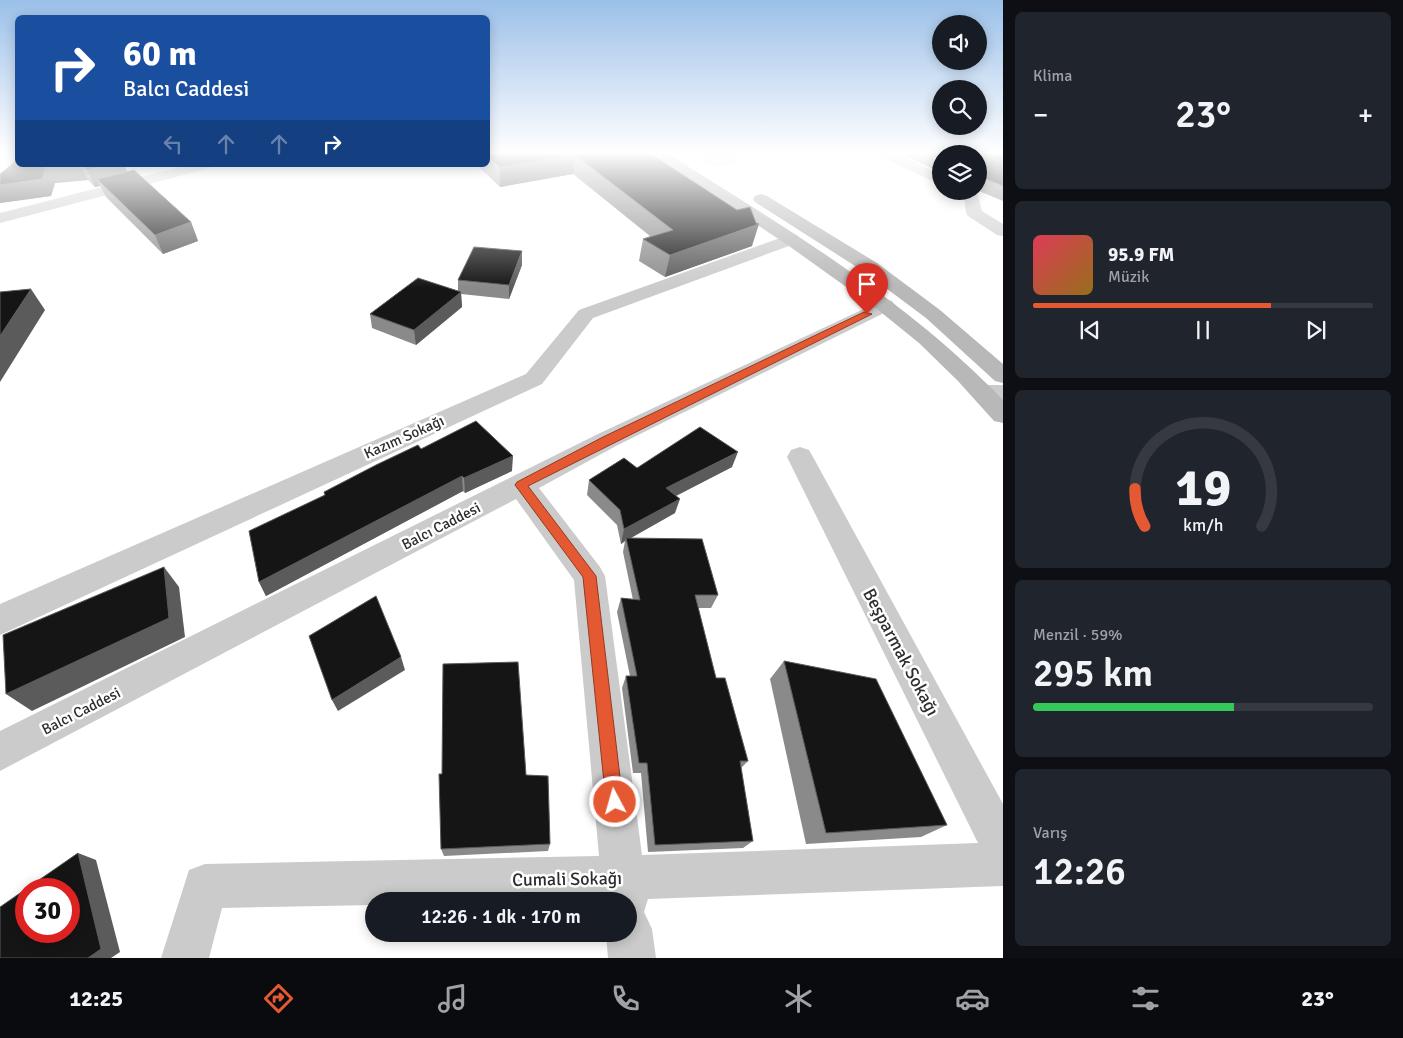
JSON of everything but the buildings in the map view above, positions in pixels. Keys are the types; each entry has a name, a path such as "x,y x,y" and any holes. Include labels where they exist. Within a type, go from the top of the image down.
{"main road":[{"path":"727,199 790,239 904,320 994,393 1003,415"},
{"path":"761,199 870,267 933,314 1003,376"}],"street":[{"path":"0,218 75,199"},
{"path":"972,200 974,213 1003,231"},
{"name":"Kazım Sokağı","path":"0,620 534,379 586,314 790,239"},
{"name":"Balcı Caddesi","path":"0,752 607,440 884,305"},
{"name":"Beşparmak Sokağı","path":"800,457 1003,847"},
{"path":"521,485 589,576 624,889"},
{"name":"Cumali Sokağı","path":"185,958 205,886 624,889 1003,864"},
{"path":"630,942 632,958"}],"route":[{"path":"615,802 589,576 521,485 607,440 867,314"}]}
